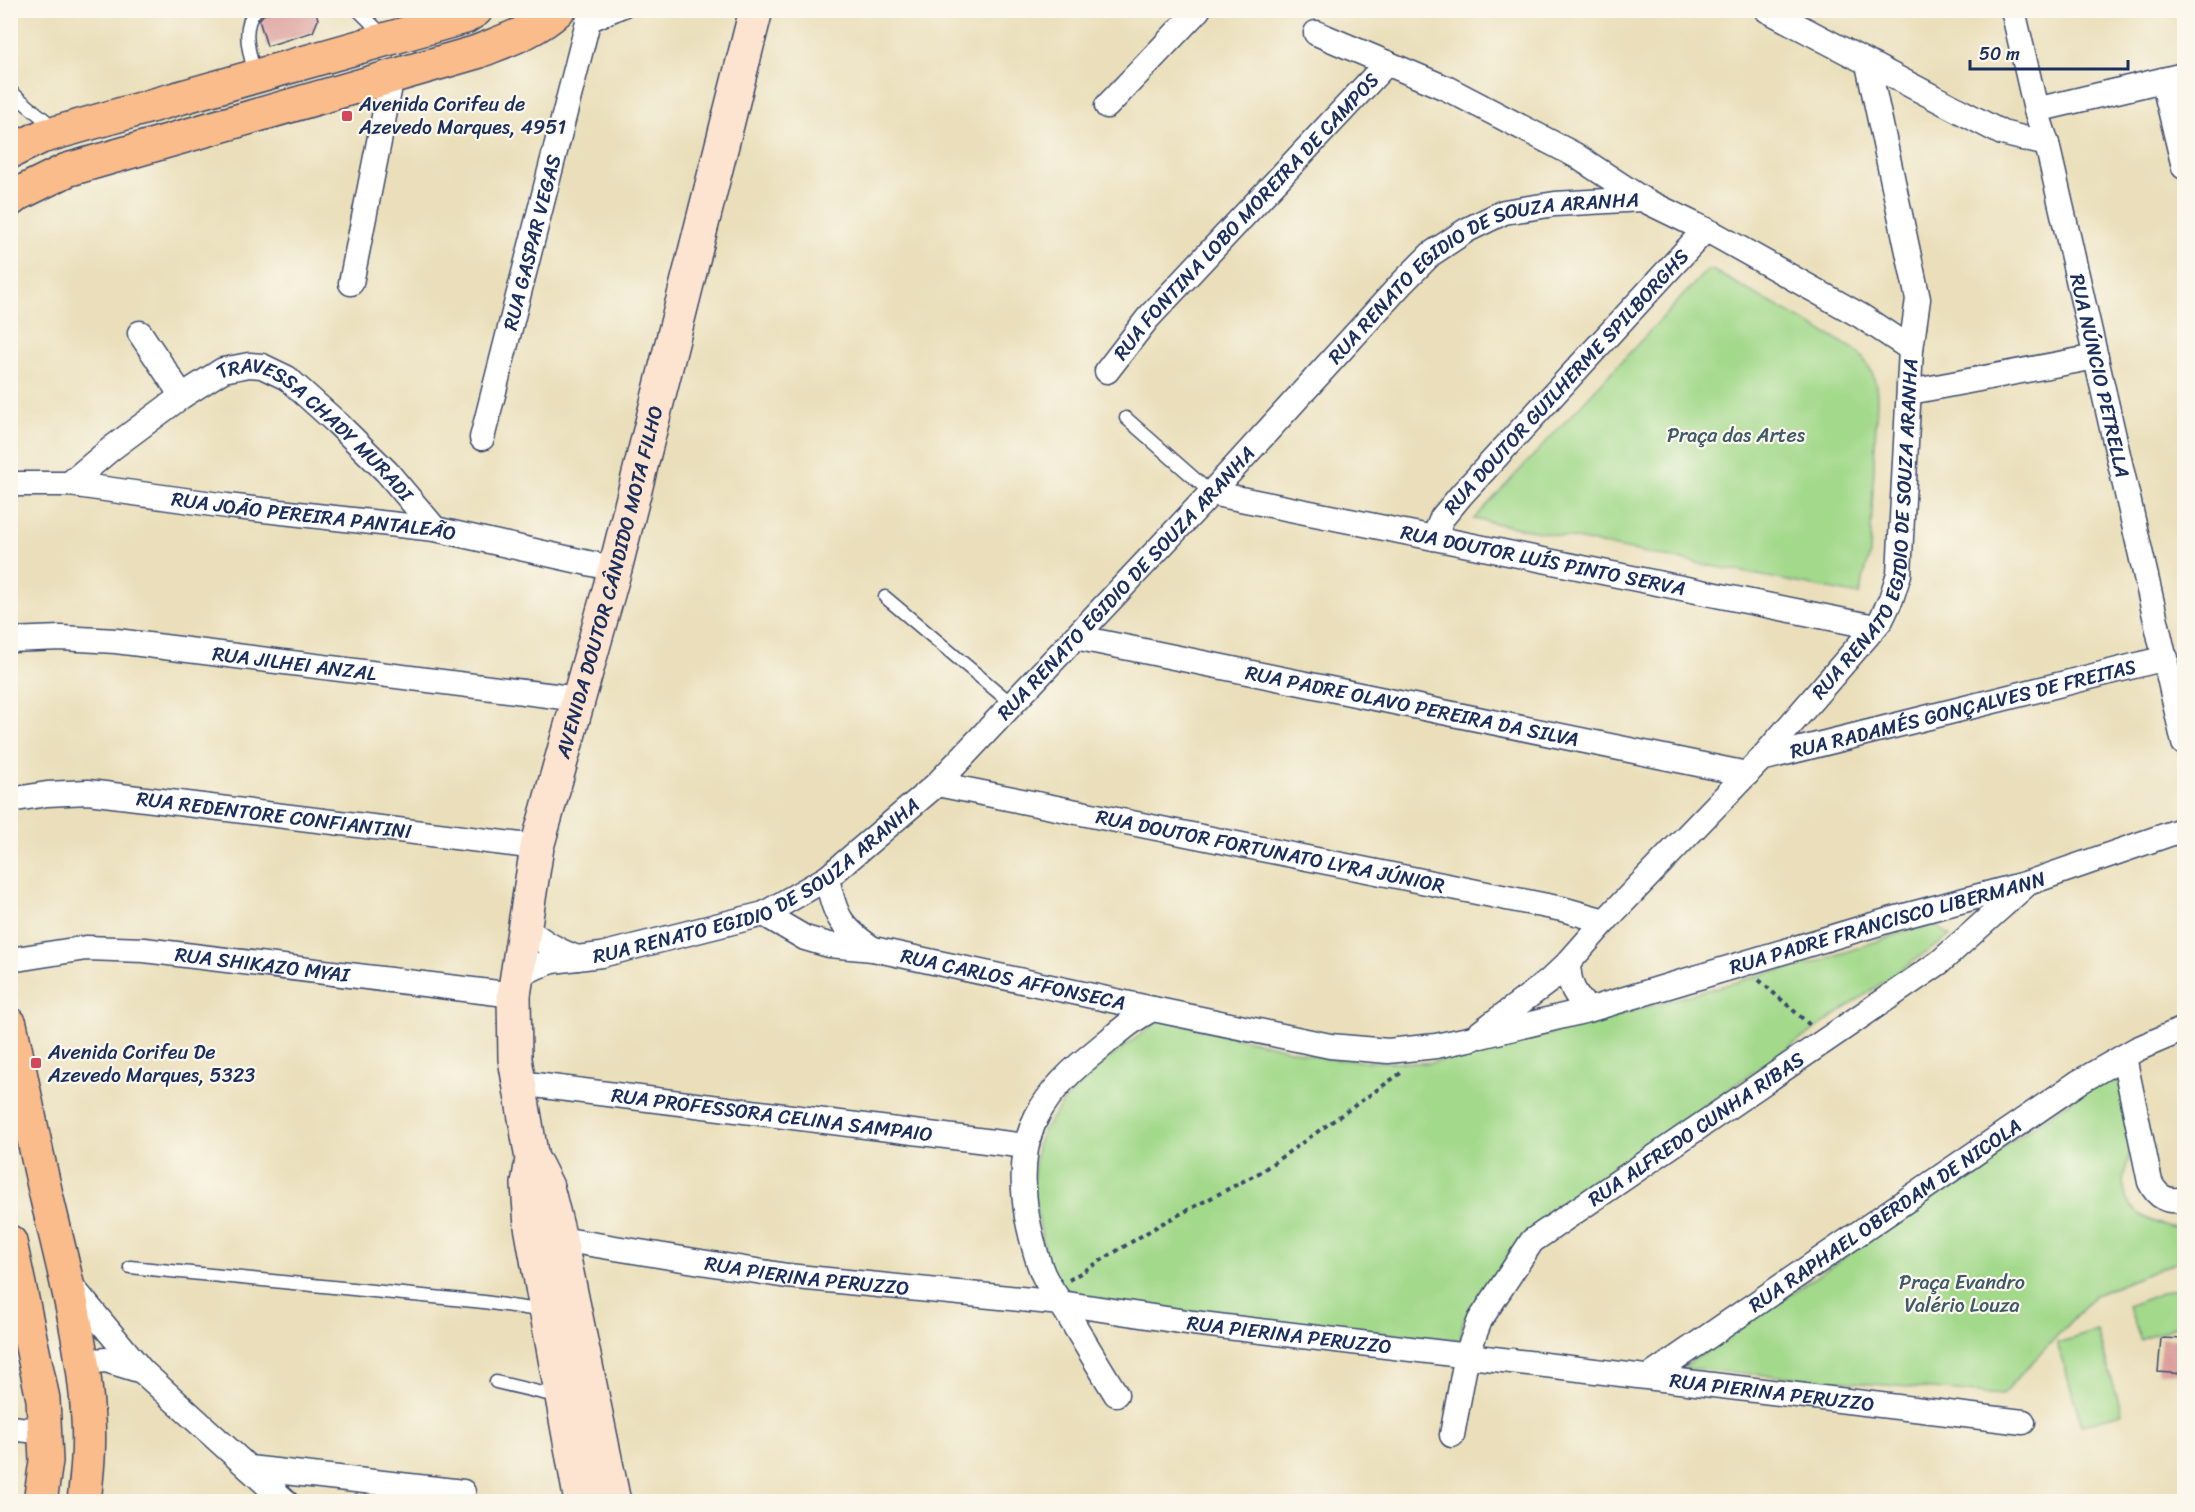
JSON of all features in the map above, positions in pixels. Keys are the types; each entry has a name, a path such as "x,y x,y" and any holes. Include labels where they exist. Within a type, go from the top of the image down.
{"main road":[{"path":"10,152 59,131 465,17 476,10"},
{"path":"10,200 67,170 477,52 517,36 551,17 558,10"},
{"name":"AVENIDA DOUTOR CÂNDIDO MOTA FILHO","path":"612,1494 560,1239 547,1187 532,1159 515,1059 515,986 537,847 615,569 756,10"},
{"path":"10,1024 67,1281 82,1362 88,1419 89,1460 84,1502"},
{"name":"AVENIDA DOUTOR CÂNDIDO MOTA FILHO","path":"532,1159 528,1184 529,1214 581,1502"},
{"path":"10,1242 43,1399 46,1461 40,1502"},
{"path":"612,1494 640,1502"}],"street":[{"path":"1107,105 1198,10"},
{"path":"1767,10 2002,133 2047,144"},
{"name":"RUA NÚNCIO PETRELLA","path":"2013,10 2036,110 2047,144 2184,743"},
{"name":"RUA GASPAR VEGAS","path":"482,438 589,19"},
{"path":"1316,33 1448,89 1575,155 1642,199"},
{"name":"RUA FONTINA LOBO MOREIRA DE CAMPOS","path":"1107,371 1148,318 1387,63"},
{"path":"1868,64 1918,299 1911,349"},
{"path":"351,284 392,76"},
{"path":"2036,110 2174,77 2184,167"},
{"name":"RUA RENATO EGIDIO DE SOUZA ARANHA","path":"515,986 538,966 553,961 579,959 764,914 827,878 937,784 1211,493 1431,254 1467,230 1504,212 1555,204 1642,199 1705,230 1861,316 1911,349 1899,574 1892,599 1881,620 1754,766 1549,981 1473,1038 1436,1046 1388,1051 1329,1046 1153,1009"},
{"name":"RUA DOUTOR GUILHERME SPILBORGHS","path":"1434,538 1442,518 1462,494 1705,230"},
{"name":"TRAVESSA CHADY MURADI","path":"140,333 182,396"},
{"path":"1910,392 2096,357"},
{"name":"TRAVESSA CHADY MURADI","path":"69,484 182,396 222,370 234,366 262,366 287,378 370,455 435,529"},
{"name":"RUA JOÃO PEREIRA PANTALEÃO","path":"10,484 69,484 227,506 435,529 615,569"},
{"name":"RUA DOUTOR LUÍS PINTO SERVA","path":"1211,493 1875,627"},
{"name":"RUA PADRE OLAVO PEREIRA DA SILVA","path":"1074,637 1754,766"},
{"name":"RUA JILHEI ANZAL","path":"10,640 61,638 117,641 579,699"},
{"name":"RUA RADAMÉS GONÇALVES DE FREITAS","path":"1754,766 2166,658"},
{"name":"RUA DOUTOR FORTUNATO LYRA JÚNIOR","path":"937,784 1562,909 1605,921"},
{"name":"RUA REDENTORE CONFIANTINI","path":"10,800 47,794 88,792 537,847"},
{"name":"RUA PADRE FRANCISCO LIBERMANN","path":"1473,1038 1588,1010 1893,918 2028,883 2184,829"},
{"name":"RUA CARLOS AFFONSECA","path":"827,878 838,916 853,935 873,949"},
{"name":"RUA ALFREDO CUNHA RIBAS","path":"1452,1435 1467,1354 1480,1320 1532,1241 1940,962 2028,883"},
{"name":"RUA CARLOS AFFONSECA","path":"764,914 805,938 829,945 873,949 1153,1009"},
{"name":"RUA RENATO EGIDIO DE SOUZA ARANHA","path":"524,926 537,939 555,950 579,959"},
{"name":"RUA SHIKAZO MYAI","path":"10,960 86,948 144,950 515,986"},
{"path":"1568,963 1569,980 1574,994 1588,1010"},
{"path":"1549,981 1551,996 1561,1017"},
{"path":"1116,1394 1056,1296 1036,1258 1030,1235 1023,1172 1026,1146 1035,1118 1048,1096 1069,1072 1128,1024 1153,1009"},
{"name":"RUA RAPHAEL OBERDAM DE NICOLA","path":"1649,1377 2079,1082 2137,1049 2184,1029"},
{"path":"2124,1057 2154,1192 2172,1200 2184,1198"},
{"name":"RUA PROFESSORA CELINA SAMPAIO","path":"519,1083 1026,1146"},
{"name":"RUA PIERINA PERUZZO","path":"560,1239 788,1276 1056,1296 1205,1325 1428,1352 1467,1354 2023,1422"},
{"path":"67,1281 142,1371 286,1502"},
{"path":"82,1362 106,1360 142,1371"},
{"path":"10,1428 46,1432"},
{"path":"249,1468 463,1492"}],"lane":[{"path":"255,76 247,24 256,10"},
{"path":"358,10 387,39"},
{"path":"589,19 626,10"},
{"path":"10,91 59,131"},
{"path":"1126,418 1211,493"},
{"path":"885,597 1012,704"},
{"path":"130,1267 484,1302 546,1311"},
{"path":"496,1383 561,1398"}],"path":[{"path":"1768,974 1756,977 1815,1030"},
{"path":"1056,1296 1061,1286 1161,1224 1259,1173 1403,1071"}],"green space":[{"name":"Praça das Artes","path":"1707,270 1712,270 1854,349 1871,371 1876,384 1877,398 1870,554 1859,595 1474,519"},
{"path":"1937,926 1950,936 1548,1214 1524,1237 1463,1321 1460,1341 1146,1308 1075,1295 1061,1286 1050,1274 1032,1190 1037,1147 1043,1130 1066,1099 1099,1066 1161,1019 1324,1058 1428,1063 1473,1055 1776,971 1814,963 1912,929"},
{"name":"Praça Evandro Valério Louza","path":"2117,1069 2130,1147 2123,1178 2125,1194 2129,1203 2144,1217 2164,1225 2184,1226 2184,1259 2095,1295 2002,1395 1683,1368"},
{"path":"2183,1285 2184,1322 2141,1340 2128,1306"},
{"path":"2097,1331 2122,1413 2082,1425 2057,1343"}],"building":[{"path":"276,10 316,10 318,20 313,32 267,46 259,20 263,15"},
{"path":"2161,1338 2184,1339 2184,1374 2158,1372"}],"place":[{"name":"Avenida Corifeu de Azevedo Marques, 4951","path":"347,116"},
{"name":"Avenida Corifeu De Azevedo Marques, 5323","path":"36,1063"}]}
